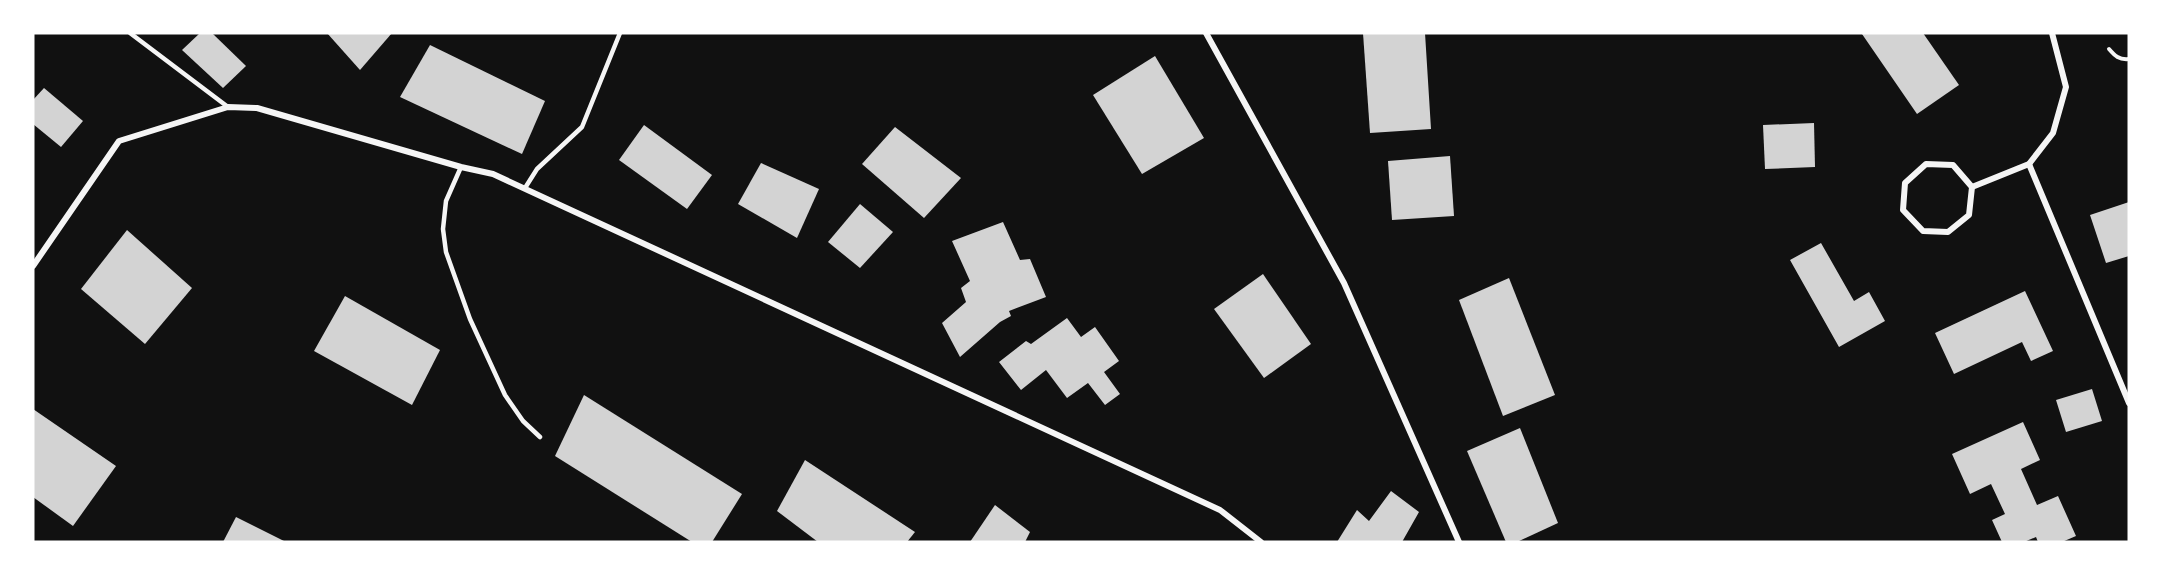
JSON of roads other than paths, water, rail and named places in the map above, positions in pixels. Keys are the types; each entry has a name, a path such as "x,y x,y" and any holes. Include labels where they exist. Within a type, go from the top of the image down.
{"street":[{"path":"1206,33 1344,283 1459,542"},
{"path":"1972,187 2029,164 2053,134 2066,87 2052,33"},
{"path":"33,266 119,141 228,107 256,108 461,167 493,174 1220,510 1261,542"},
{"path":"1926,164 1953,165 1972,187 1969,215 1948,232 1923,231 1904,210 1905,183 1926,164"},
{"path":"2029,164 2129,403"}],"lane":[{"path":"130,33 228,107"},
{"path":"525,188 537,169 582,128 620,33"},
{"path":"461,167 446,201 443,229 446,252 470,320 505,395 523,421 540,437"}]}
